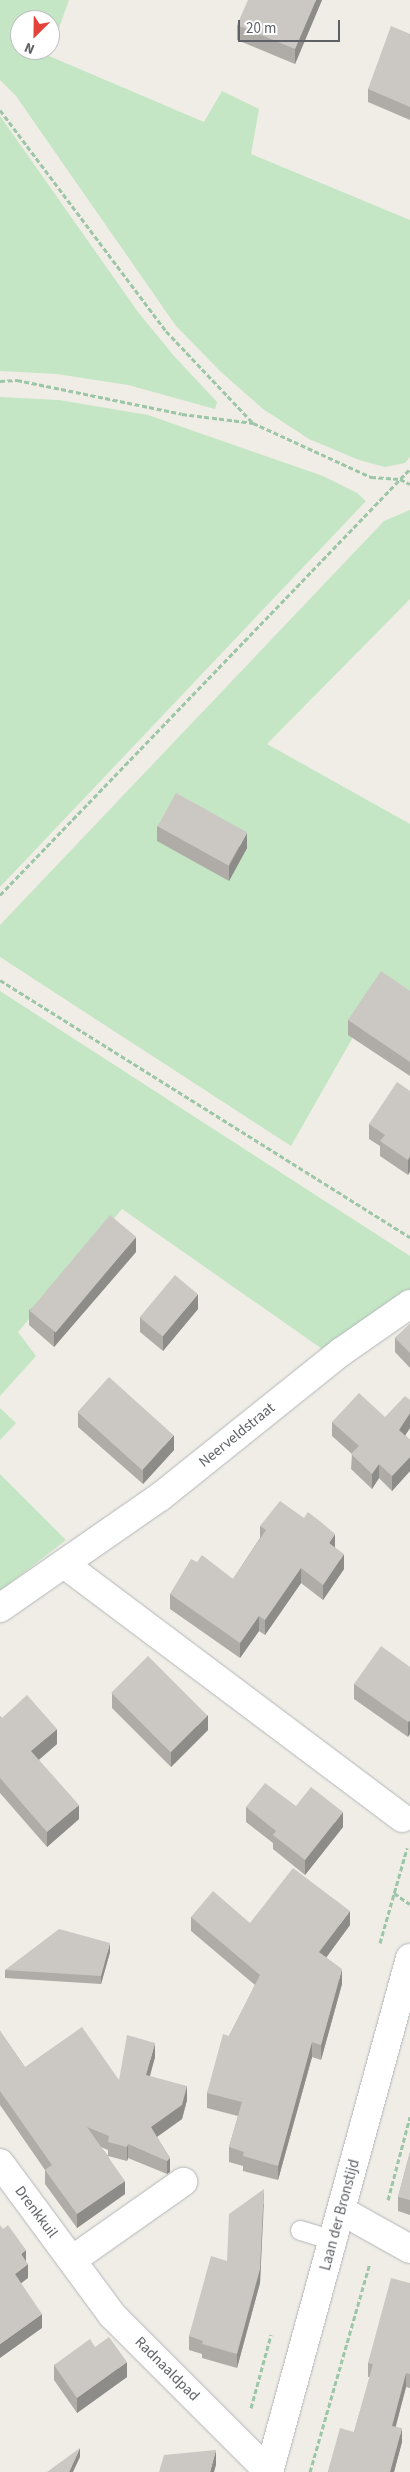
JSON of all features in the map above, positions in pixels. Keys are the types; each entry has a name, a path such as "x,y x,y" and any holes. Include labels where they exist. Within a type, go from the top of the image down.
{"street":[{"name":"Neerveldstraat","path":"0,1608 160,1497 341,1352 410,1304"},
{"path":"64,1564 402,1818"},
{"name":"Laan der Bronstijd","path":"269,2472 410,1958"},
{"name":"Drenkkuil","path":"0,2163 72,2260"},
{"path":"72,2260 183,2182"},
{"path":"342,2211 380,2230 410,2249"},
{"name":"Radnaaldpad","path":"72,2260 112,2315 269,2472"}],"lane":[{"path":"300,2230 333,2240"}],"path":[{"path":"0,110 166,331 253,423"},
{"path":"0,381 17,380 182,414 253,423 371,477 400,479 410,484"},
{"path":"0,896 410,469"},
{"path":"0,980 410,1236"},
{"path":"394,1893 410,1904"},
{"path":"310,2472 380,2230 410,2117"}],"green space":[{"path":"0,0 69,0 60,25 60,10 10,10 10,60 58,60 204,122 222,91 259,109 251,154 410,220 410,457 405,463 385,467 359,460 309,439 263,409 221,372 176,326 16,96 0,80"},
{"path":"0,116 138,312 174,356 217,402 215,409 128,385 57,374 0,371"},
{"path":"0,397 59,400 148,415 323,476 357,493 366,501 0,887"},
{"path":"410,510 410,599 267,744 410,824 410,993 386,979 291,1146 0,957 0,925 384,521"},
{"path":"0,991 410,1256 410,1292 325,1351 122,1209 18,1332 36,1356 0,1396"},
{"path":"0,1408 16,1423 0,1440"},
{"path":"0,1474 66,1540 0,1591"}],"building":[{"path":"248,0 316,0 295,49 237,25"},
{"path":"391,26 410,34 410,107 368,89"},
{"path":"176,793 247,832 228,866 158,826"},
{"path":"381,971 410,991 410,1062 348,1020"},
{"path":"397,1082 410,1091 410,1156 408,1160 380,1141 385,1135 369,1124"},
{"path":"110,1215 136,1237 56,1333 30,1311"},
{"path":"175,1275 198,1294 163,1336 140,1317"},
{"path":"410,1324 410,1353 395,1338"},
{"path":"109,1377 174,1435 142,1470 78,1412"},
{"path":"359,1393 385,1417 405,1396 410,1400 410,1413 399,1430 410,1440 410,1457 392,1476 379,1464 372,1474 351,1454 359,1446 332,1422"},
{"path":"280,1501 304,1518 308,1512 321,1522 335,1534 329,1543 344,1554 323,1585 301,1568 265,1620 259,1616 240,1643 170,1594 191,1559 197,1562 202,1555 233,1579 266,1530 260,1526"},
{"path":"381,1646 410,1667 410,1720 408,1722 354,1684"},
{"path":"148,1656 207,1715 171,1752 111,1693"},
{"path":"27,1695 57,1729 31,1751 79,1805 47,1832 0,1778 0,1716 2,1718"},
{"path":"265,1783 296,1806 311,1787 343,1812 305,1860 273,1835 276,1831 246,1807"},
{"path":"293,1868 350,1911 319,1952 342,1969 321,2045 312,2042 278,2166 243,2156 244,2152 229,2147 242,2102 207,2093 223,2034 229,2036 260,1975 191,1917 213,1891 250,1923"},
{"path":"59,1929 110,1943 101,1976 5,1970"},
{"path":"82,2027 119,2080 127,2035 155,2043 146,2075 187,2086 182,2105 151,2127 170,2158 167,2161 128,2144 127,2147 108,2142 109,2136 87,2127 125,2181 77,2214 45,2170 52,2165 0,2091 0,2031 25,2067"},
{"path":"410,2152 410,2200 398,2197"},
{"path":"264,2189 260,2269 237,2354 202,2344 203,2341 189,2336 211,2256 227,2261 229,2214"},
{"path":"0,2225 3,2229 8,2225 26,2250 21,2254 28,2264 15,2274 42,2314 0,2344"},
{"path":"391,2278 410,2283 410,2374 406,2373 392,2426 402,2428 390,2472 329,2472 340,2428 354,2432 373,2364 368,2363"},
{"path":"109,2337 127,2362 77,2398 54,2365 90,2339 95,2347"},
{"path":"80,2448 69,2472 47,2472"},
{"path":"216,2450 210,2472 159,2472 164,2455"}]}
